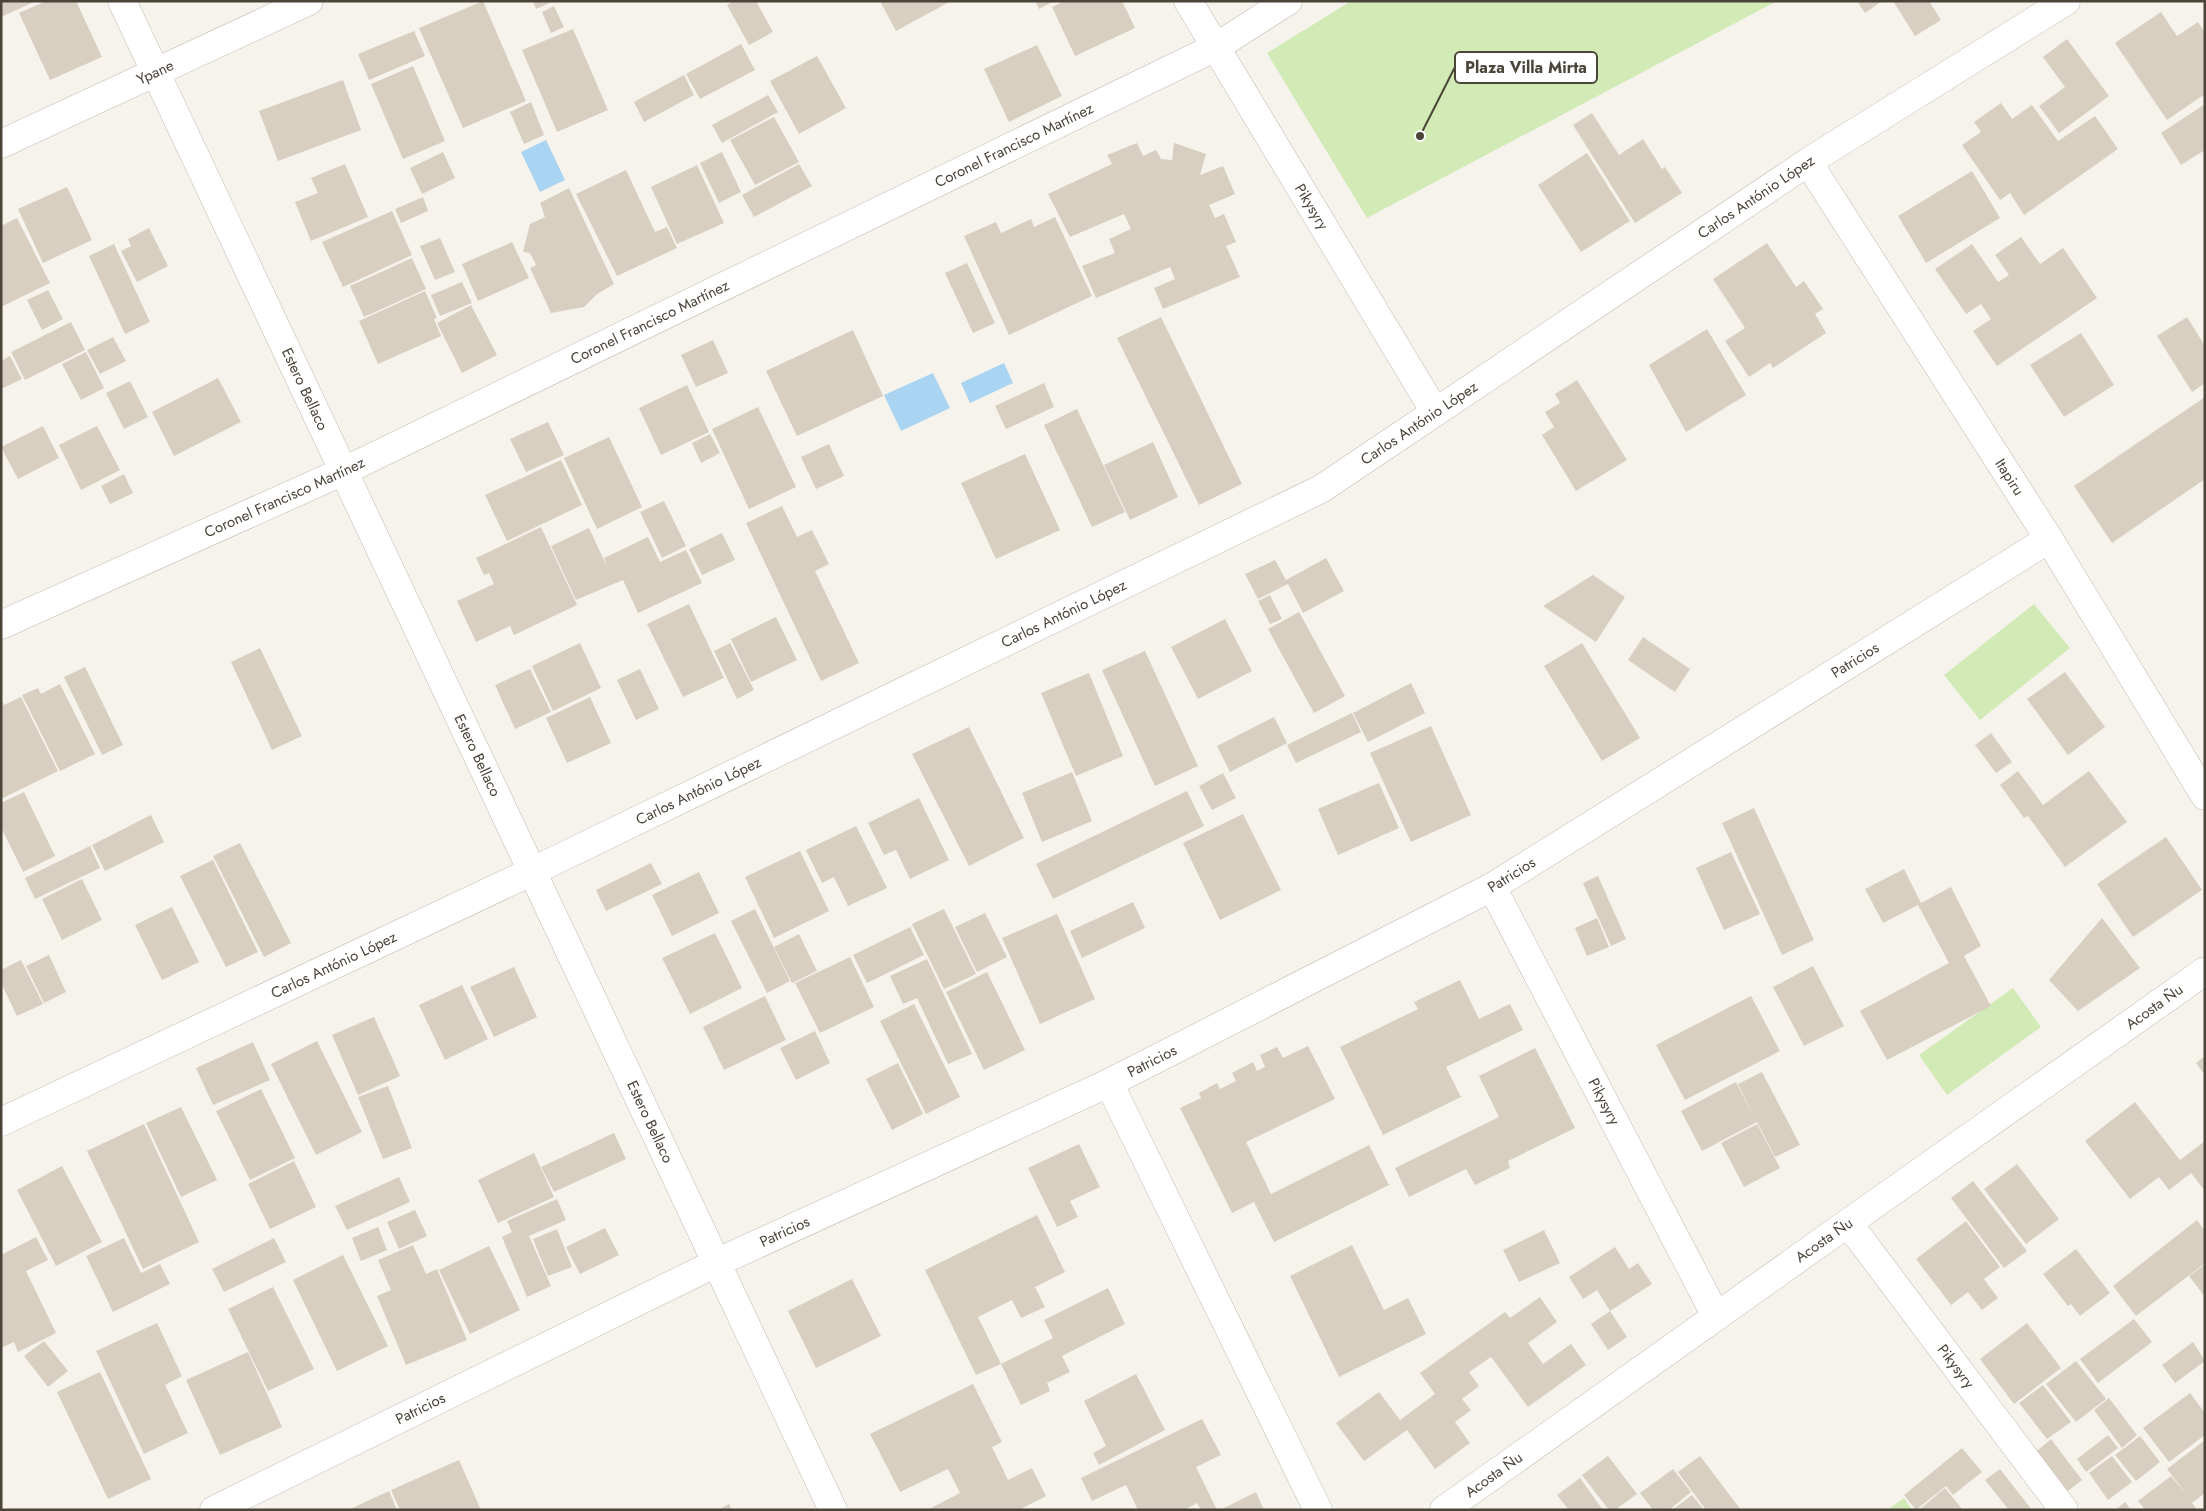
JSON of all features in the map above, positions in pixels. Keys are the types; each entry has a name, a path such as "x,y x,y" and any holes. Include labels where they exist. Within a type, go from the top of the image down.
{"street":[{"name":"Estero Bellaco","path":"122,1 833,1510"},
{"name":"Ypane","path":"1,144 309,1"},
{"name":"Pikysyry","path":"1188,1 1435,412"},
{"name":"Coronel Francisco Martínez","path":"1,625 344,471 1216,47 1288,1"},
{"name":"Carlos António López","path":"1,1122 533,871 1321,489 1808,162 2066,1"},
{"name":"Itapiru","path":"1808,162 2049,540 2205,796"},
{"name":"Patricios","path":"214,1510 716,1263 1109,1082 1492,887 2049,540"},
{"name":"Pikysyry","path":"1492,887 1716,1316"},
{"name":"Acosta Ñu","path":"1444,1510 1848,1222 2205,971"},
{"path":"1109,1082 1318,1510"},
{"name":"Pikysyry","path":"1848,1222 2064,1510"}],"green space":[{"path":"1351,1 1777,1 1367,218 1267,53"},
{"path":"2034,604 2070,648 1980,720 1944,675"},
{"path":"2013,988 2041,1027 1947,1095 1919,1055"},
{"path":"1904,1498 1912,1510 1887,1510"}],"water":[{"path":"546,140 565,180 540,192 521,152"},
{"path":"1004,363 1013,383 970,403 961,383"},
{"path":"933,373 950,408 901,431 884,395"}],"building":[{"path":"1,1 36,1 1,17"},
{"path":"46,1 76,1 102,57 50,80 19,13"},
{"path":"483,1 526,101 463,128 419,28"},
{"path":"533,1 554,1 536,9"},
{"path":"734,1 756,1 773,32 749,45 727,5"},
{"path":"880,1 951,1 896,31"},
{"path":"1035,1 1054,1 1039,9"},
{"path":"1065,1 1122,1 1135,28 1075,56 1052,7"},
{"path":"1857,1 1882,1 1865,13"},
{"path":"1893,1 1929,1 1941,20 1915,36"},
{"path":"554,6 564,27 551,33 542,12"},
{"path":"2161,12 2177,36 2198,22 2205,33 2205,94 2167,120 2115,43"},
{"path":"573,29 608,110 557,132 522,50"},
{"path":"414,31 425,56 369,80 358,54"},
{"path":"2067,39 2109,96 2059,133 2039,106 2065,87 2043,57"},
{"path":"741,44 755,70 700,99 686,74"},
{"path":"1037,45 1062,96 1009,122 984,69"},
{"path":"817,56 846,108 799,134 770,81"},
{"path":"413,66 445,141 403,159 371,84"},
{"path":"684,75 694,95 644,122 634,102"},
{"path":"343,80 361,130 278,161 259,111"},
{"path":"768,95 778,112 722,143 712,125"},
{"path":"531,102 544,135 524,144 510,112"},
{"path":"2001,103 2012,119 2032,105 2058,141 2095,116 2118,149 2024,215 2010,193 2000,200 1962,145 1981,132 1974,122"},
{"path":"2205,104 2205,150 2181,165 2161,133"},
{"path":"1592,113 1619,155 1643,139 1662,169 1665,167 1682,193 1635,223 1573,125"},
{"path":"774,117 799,162 755,185 730,140"},
{"path":"1137,143 1143,156 1156,150 1161,159 1172,160 1174,143 1206,154 1200,175 1223,166 1235,194 1209,205 1215,218 1224,214 1236,242 1226,246 1240,277 1163,309 1154,288 1175,279 1170,267 1096,298 1082,266 1115,253 1109,239 1131,229 1124,214 1070,237 1048,194 1112,164 1107,155"},
{"path":"443,152 455,178 422,194 410,168"},
{"path":"722,152 741,192 719,203 700,163"},
{"path":"1587,153 1630,221 1581,252 1538,185"},
{"path":"345,164 368,217 311,241 295,202 318,193 311,178"},
{"path":"799,164 812,186 754,217 742,195"},
{"path":"697,165 724,223 677,244 651,187"},
{"path":"626,170 655,232 667,227 677,248 617,276 576,194"},
{"path":"1972,171 2000,218 1926,263 1898,216"},
{"path":"67,187 92,240 43,263 18,209"},
{"path":"569,188 614,284 597,294 584,307 551,313 530,268 536,265 530,253 523,252 530,224 545,217 540,203"},
{"path":"423,197 428,211 401,223 395,209"},
{"path":"392,211 412,255 343,287 322,242"},
{"path":"1055,217 1092,296 1009,335 964,236 996,222 1001,233 1031,219 1034,227"},
{"path":"17,218 50,283 1,307 1,226"},
{"path":"149,228 168,266 137,282 121,251 131,246 128,239"},
{"path":"2021,237 2040,264 2063,248 2097,298 1997,366 1973,331 1991,319 1981,304 1966,314 1935,269 1972,244 1998,282 2009,275 1995,255"},
{"path":"440,238 455,272 435,280 420,246"},
{"path":"512,242 529,278 478,301 462,264"},
{"path":"1767,243 1796,287 1804,281 1823,309 1815,314 1826,333 1773,368 1770,363 1749,377 1725,341 1745,328 1713,279"},
{"path":"114,244 150,322 125,334 89,256"},
{"path":"412,258 426,289 364,317 350,286"},
{"path":"967,263 995,323 973,333 945,273"},
{"path":"462,282 472,303 440,316 431,295"},
{"path":"48,290 63,319 42,330 27,300"},
{"path":"425,291 437,318 434,319 441,336 378,364 359,321"},
{"path":"471,305 497,355 462,373 437,323"},
{"path":"1161,317 1242,484 1199,505 1117,338"},
{"path":"2187,317 2205,346 2205,383 2192,392 2157,336"},
{"path":"71,322 85,350 25,380 11,352"},
{"path":"1707,329 1746,395 1686,432 1649,365"},
{"path":"853,330 883,396 797,436 766,371"},
{"path":"2081,333 2114,385 2064,417 2030,365"},
{"path":"113,337 126,361 100,374 87,350"},
{"path":"713,340 728,373 696,387 681,355"},
{"path":"86,352 104,388 81,400 62,364"},
{"path":"10,356 22,379 1,389 1,361"},
{"path":"218,378 241,422 174,456 152,412"},
{"path":"1577,380 1627,460 1576,491 1542,435 1554,427 1545,412 1560,403 1555,394"},
{"path":"130,381 148,417 124,429 106,393"},
{"path":"1044,383 1054,407 1006,429 995,406"},
{"path":"687,385 709,432 661,455 639,408"},
{"path":"2205,397 2205,479 2112,543 2074,486"},
{"path":"758,407 796,487 749,509 712,429"},
{"path":"1077,409 1125,512 1092,527 1044,425"},
{"path":"548,422 564,455 526,472 510,439"},
{"path":"43,426 59,458 18,479 1,447"},
{"path":"97,426 120,470 81,490 59,445"},
{"path":"710,434 720,453 701,463 692,443"},
{"path":"609,437 642,507 597,529 564,458"},
{"path":"1153,442 1178,497 1130,520 1104,465"},
{"path":"829,444 844,476 816,489 801,457"},
{"path":"1025,454 1060,530 996,559 961,483"},
{"path":"561,460 582,505 507,541 485,495"},
{"path":"124,474 133,493 110,504 101,486"},
{"path":"664,501 686,546 662,558 640,512"},
{"path":"782,506 797,537 812,530 829,564 815,571 859,663 821,681 746,523"},
{"path":"541,527 577,605 514,635 510,626 476,642 457,601 494,584 489,573 484,575 476,558"},
{"path":"589,528 608,569 604,558 648,537 660,562 686,550 702,583 638,613 623,580 576,600 551,546"},
{"path":"722,533 735,560 702,575 689,549"},
{"path":"1326,558 1344,591 1303,613 1288,584 1258,599 1245,574 1275,560 1286,580"},
{"path":"1593,575 1625,597 1596,642 1543,606"},
{"path":"1270,595 1282,619 1270,624 1258,601"},
{"path":"689,604 724,678 683,697 647,624"},
{"path":"1299,612 1345,696 1314,713 1268,629"},
{"path":"776,617 797,660 751,682 731,639"},
{"path":"1225,619 1252,671 1198,699 1171,647"},
{"path":"1643,637 1690,669 1675,692 1628,660"},
{"path":"580,643 601,688 553,711 532,666"},
{"path":"730,643 754,690 737,699 714,651"},
{"path":"1582,643 1640,738 1602,761 1544,666"},
{"path":"260,648 302,736 272,750 231,662"},
{"path":"1145,651 1198,766 1155,786 1102,670"},
{"path":"85,667 123,745 102,755 64,677"},
{"path":"530,669 551,712 515,729 495,685"},
{"path":"640,669 659,709 636,720 617,680"},
{"path":"2065,672 2105,727 2068,755 2027,699"},
{"path":"1089,673 1123,756 1076,776 1041,693"},
{"path":"1411,683 1425,713 1368,742 1353,713"},
{"path":"60,684 95,754 60,771 22,695 38,688 41,694"},
{"path":"21,697 58,771 1,799 1,700 4,705"},
{"path":"590,697 611,743 567,763 546,718"},
{"path":"1352,713 1361,732 1296,763 1287,745"},
{"path":"1274,717 1287,743 1230,772 1217,746"},
{"path":"1431,726 1471,815 1411,842 1370,753"},
{"path":"969,727 1024,838 969,866 912,754"},
{"path":"1991,733 2012,762 1996,773 1975,745"},
{"path":"2018,771 2043,805 2089,771 2127,822 2065,867 2028,816 2024,818 2000,785"},
{"path":"1072,772 1092,821 1042,842 1022,793"},
{"path":"1223,773 1236,798 1212,810 1199,786"},
{"path":"1379,783 1399,828 1338,855 1318,809"},
{"path":"1187,791 1204,826 1053,899 1036,864"},
{"path":"24,792 55,856 23,872 1,827 1,803"},
{"path":"919,798 949,860 910,879 896,850 884,855 868,823"},
{"path":"1754,808 1814,940 1782,955 1722,823"},
{"path":"1243,814 1281,890 1220,920 1183,843"},
{"path":"151,815 164,842 105,871 92,845"},
{"path":"856,826 887,888 848,906 834,877 822,883 806,850"},
{"path":"2166,837 2202,890 2133,937 2097,884"},
{"path":"240,843 291,943 264,957 213,856"},
{"path":"90,846 100,868 35,899 25,878"},
{"path":"800,851 829,911 774,938 745,877"},
{"path":"1731,852 1760,914 1724,930 1696,868"},
{"path":"213,860 258,952 226,967 180,876"},
{"path":"651,863 662,884 606,911 596,890"},
{"path":"1904,869 1921,903 1951,887 1981,946 1964,956 1991,1006 1887,1060 1860,1011 1949,963 1918,905 1883,923 1865,889"},
{"path":"699,872 719,913 672,936 652,895"},
{"path":"1598,876 1626,939 1611,946 1583,883"},
{"path":"82,879 102,920 62,940 42,899"},
{"path":"1133,902 1145,928 1082,958 1070,931"},
{"path":"172,907 199,962 162,980 135,925"},
{"path":"755,909 790,981 767,993 731,921"},
{"path":"944,909 976,974 944,989 912,924"},
{"path":"985,913 1007,957 977,972 955,927"},
{"path":"1057,914 1095,999 1040,1024 1002,938"},
{"path":"1597,918 1609,947 1587,956 1575,928"},
{"path":"2102,918 2140,968 2078,1011 2049,980"},
{"path":"910,927 924,955 867,983 853,955"},
{"path":"715,933 742,988 690,1014 662,958"},
{"path":"799,934 817,971 792,983 774,947"},
{"path":"49,955 66,992 44,1003 26,966"},
{"path":"850,957 874,1007 820,1033 795,983"},
{"path":"927,959 972,1054 948,1064 917,998 903,1004 890,976"},
{"path":"21,960 43,1004 17,1016 1,983 1,970"},
{"path":"1813,966 1844,1026 1804,1046 1773,987"},
{"path":"514,967 537,1017 494,1037 470,987"},
{"path":"987,972 1025,1050 984,1070 946,992"},
{"path":"1460,980 1479,1019 1510,1004 1523,1030 1446,1067 1461,1097 1383,1135 1340,1047 1418,1009 1414,1002"},
{"path":"462,985 488,1039 445,1060 419,1005"},
{"path":"765,996 786,1040 724,1070 703,1027"},
{"path":"1751,996 1780,1051 1685,1100 1656,1045"},
{"path":"914,1004 960,1097 926,1114 880,1021"},
{"path":"374,1017 400,1076 358,1095 332,1035"},
{"path":"815,1031 830,1063 796,1080 780,1048"},
{"path":"317,1041 362,1132 316,1155 271,1064"},
{"path":"253,1042 270,1080 213,1105 196,1068"},
{"path":"1308,1046 1335,1099 1246,1142 1271,1194 1369,1145 1389,1185 1274,1242 1254,1202 1232,1213 1180,1108 1201,1098 1199,1093 1217,1083 1220,1089 1236,1081 1232,1073 1253,1062 1257,1071 1265,1067 1260,1055 1277,1047 1283,1058"},
{"path":"1535,1048 1575,1128 1508,1161 1510,1168 1475,1185 1466,1169 1409,1197 1395,1168 1499,1117 1479,1076"},
{"path":"2205,1056 2205,1075 2196,1063"},
{"path":"898,1063 923,1114 892,1130 866,1079"},
{"path":"1762,1072 1800,1145 1775,1157 1757,1122 1702,1151 1681,1111 1736,1082 1755,1119 1738,1084"},
{"path":"388,1086 412,1148 383,1159 358,1097"},
{"path":"261,1089 295,1158 250,1180 216,1111"},
{"path":"2135,1102 2180,1160 2205,1141 2205,1191 2191,1173 2169,1190 2159,1177 2130,1199 2085,1141"},
{"path":"181,1107 217,1180 181,1197 146,1123"},
{"path":"144,1124 199,1242 143,1269 87,1151"},
{"path":"1757,1124 1780,1168 1744,1187 1721,1143"},
{"path":"614,1133 626,1159 554,1192 541,1167"},
{"path":"1079,1144 1100,1187 1070,1201 1078,1217 1057,1227 1028,1168"},
{"path":"534,1153 554,1197 498,1223 478,1180"},
{"path":"294,1161 316,1207 270,1229 248,1184"},
{"path":"2017,1164 2059,1219 2026,1244 1984,1189"},
{"path":"62,1166 102,1242 56,1266 17,1190"},
{"path":"399,1177 410,1202 347,1230 335,1206"},
{"path":"1973,1181 2027,1251 2004,1268 1951,1198"},
{"path":"557,1199 566,1220 529,1236 551,1286 527,1297 502,1237 512,1232 507,1221"},
{"path":"415,1210 427,1236 399,1249 387,1222"},
{"path":"1037,1215 1065,1272 1035,1287 1045,1307 1021,1318 1012,1300 978,1317 1001,1364 976,1375 925,1270"},
{"path":"2197,1220 2205,1231 2205,1263 2136,1316 2113,1286"},
{"path":"1966,1221 2000,1267 1984,1279 1998,1298 1982,1310 1968,1292 1951,1305 1916,1259"},
{"path":"378,1227 387,1250 361,1261 352,1238"},
{"path":"605,1228 619,1255 580,1274 566,1247"},
{"path":"557,1229 572,1267 548,1276 533,1239"},
{"path":"1544,1230 1560,1263 1519,1282 1503,1250"},
{"path":"36,1237 48,1260 26,1271 56,1333 18,1352 14,1342 1,1348 1,1250 3,1254"},
{"path":"124,1238 141,1273 160,1264 170,1284 113,1312 86,1256"},
{"path":"274,1238 286,1262 224,1292 212,1269"},
{"path":"413,1245 426,1274 437,1269 467,1340 406,1365 377,1296 391,1290 378,1260"},
{"path":"1352,1245 1384,1310 1408,1298 1426,1334 1339,1377 1290,1276"},
{"path":"489,1246 520,1310 470,1334 439,1270"},
{"path":"1615,1247 1629,1269 1638,1263 1652,1284 1610,1311 1597,1290 1583,1299 1569,1277"},
{"path":"2076,1249 2110,1293 2080,1316 2071,1304 2068,1306 2043,1274"},
{"path":"343,1255 388,1346 337,1371 293,1280"},
{"path":"2205,1264 2205,1297 2189,1276"},
{"path":"852,1279 881,1336 816,1368 788,1311"},
{"path":"273,1287 314,1369 268,1391 228,1309"},
{"path":"1108,1288 1125,1324 1062,1356 1070,1372 1047,1383 1050,1391 1021,1405 1001,1364 1053,1338 1044,1320"},
{"path":"1540,1297 1557,1322 1528,1343 1543,1364 1571,1344 1586,1365 1528,1407 1491,1357 1469,1372 1479,1386 1462,1399 1471,1410 1455,1422 1470,1443 1435,1469 1407,1430 1364,1461 1336,1423 1379,1392 1400,1420 1435,1394 1420,1373 1505,1312 1510,1318"},
{"path":"1610,1311 1627,1337 1608,1350 1591,1324"},
{"path":"2134,1319 2152,1342 2098,1383 2080,1359"},
{"path":"157,1323 182,1376 165,1385 188,1433 144,1454 96,1351"},
{"path":"2027,1323 2061,1368 2014,1404 1980,1359"},
{"path":"44,1341 68,1371 48,1387 24,1356"},
{"path":"2193,1342 2205,1361 2175,1383 2162,1365"},
{"path":"248,1352 282,1427 220,1455 186,1380"},
{"path":"2076,1361 2106,1399 2076,1422 2046,1384"},
{"path":"100,1372 151,1479 108,1499 57,1392"},
{"path":"1136,1374 1165,1430 1099,1465 1093,1453 1106,1446 1084,1401"},
{"path":"973,1384 1002,1442 992,1447 1008,1480 1032,1468 1046,1496 1019,1510 927,1510 960,1493 948,1469 900,1492 870,1434"},
{"path":"2043,1385 2071,1422 2047,1439 2019,1403"},
{"path":"2190,1393 2205,1413 2205,1435 2169,1462 2143,1428"},
{"path":"2109,1398 2137,1435 2122,1448 2094,1410"},
{"path":"1202,1419 1221,1455 1196,1467 1217,1510 1201,1510 1197,1503 1184,1510 1138,1510 1126,1485 1092,1501 1081,1478"},
{"path":"2108,1435 2118,1448 2086,1472 2077,1459"},
{"path":"2140,1436 2160,1462 2136,1481 2115,1455"},
{"path":"2051,1439 2082,1480 2068,1491 2037,1451"},
{"path":"2205,1440 2205,1493 2192,1503 2196,1508 2194,1510 2145,1510 2138,1501 2171,1476 2187,1495 2167,1469"},
{"path":"1962,1448 1982,1472 1953,1495 1946,1486 1916,1510 1904,1495"},
{"path":"1608,1456 1637,1494 1615,1510 1609,1510 1582,1475"},
{"path":"1700,1456 1741,1510 1706,1510 1678,1472"},
{"path":"2112,1456 2132,1482 2108,1500 2089,1473"},
{"path":"459,1460 481,1510 400,1510 391,1490"},
{"path":"1673,1469 1691,1492 1669,1510 1653,1510 1640,1493"},
{"path":"2000,1469 2032,1510 2009,1510 1985,1480"},
{"path":"1580,1478 1603,1510 1569,1510 1557,1495"},
{"path":"1945,1488 1963,1510 1919,1510"},
{"path":"389,1491 397,1510 348,1510"},
{"path":"1256,1492 1264,1510 1220,1510"},
{"path":"1692,1495 1704,1510 1672,1510"},
{"path":"2125,1502 2131,1510 2115,1510"},
{"path":"729,1504 732,1510 718,1510"}],"place":[{"name":"Plaza Villa Mirta","path":"1420,136"}]}
